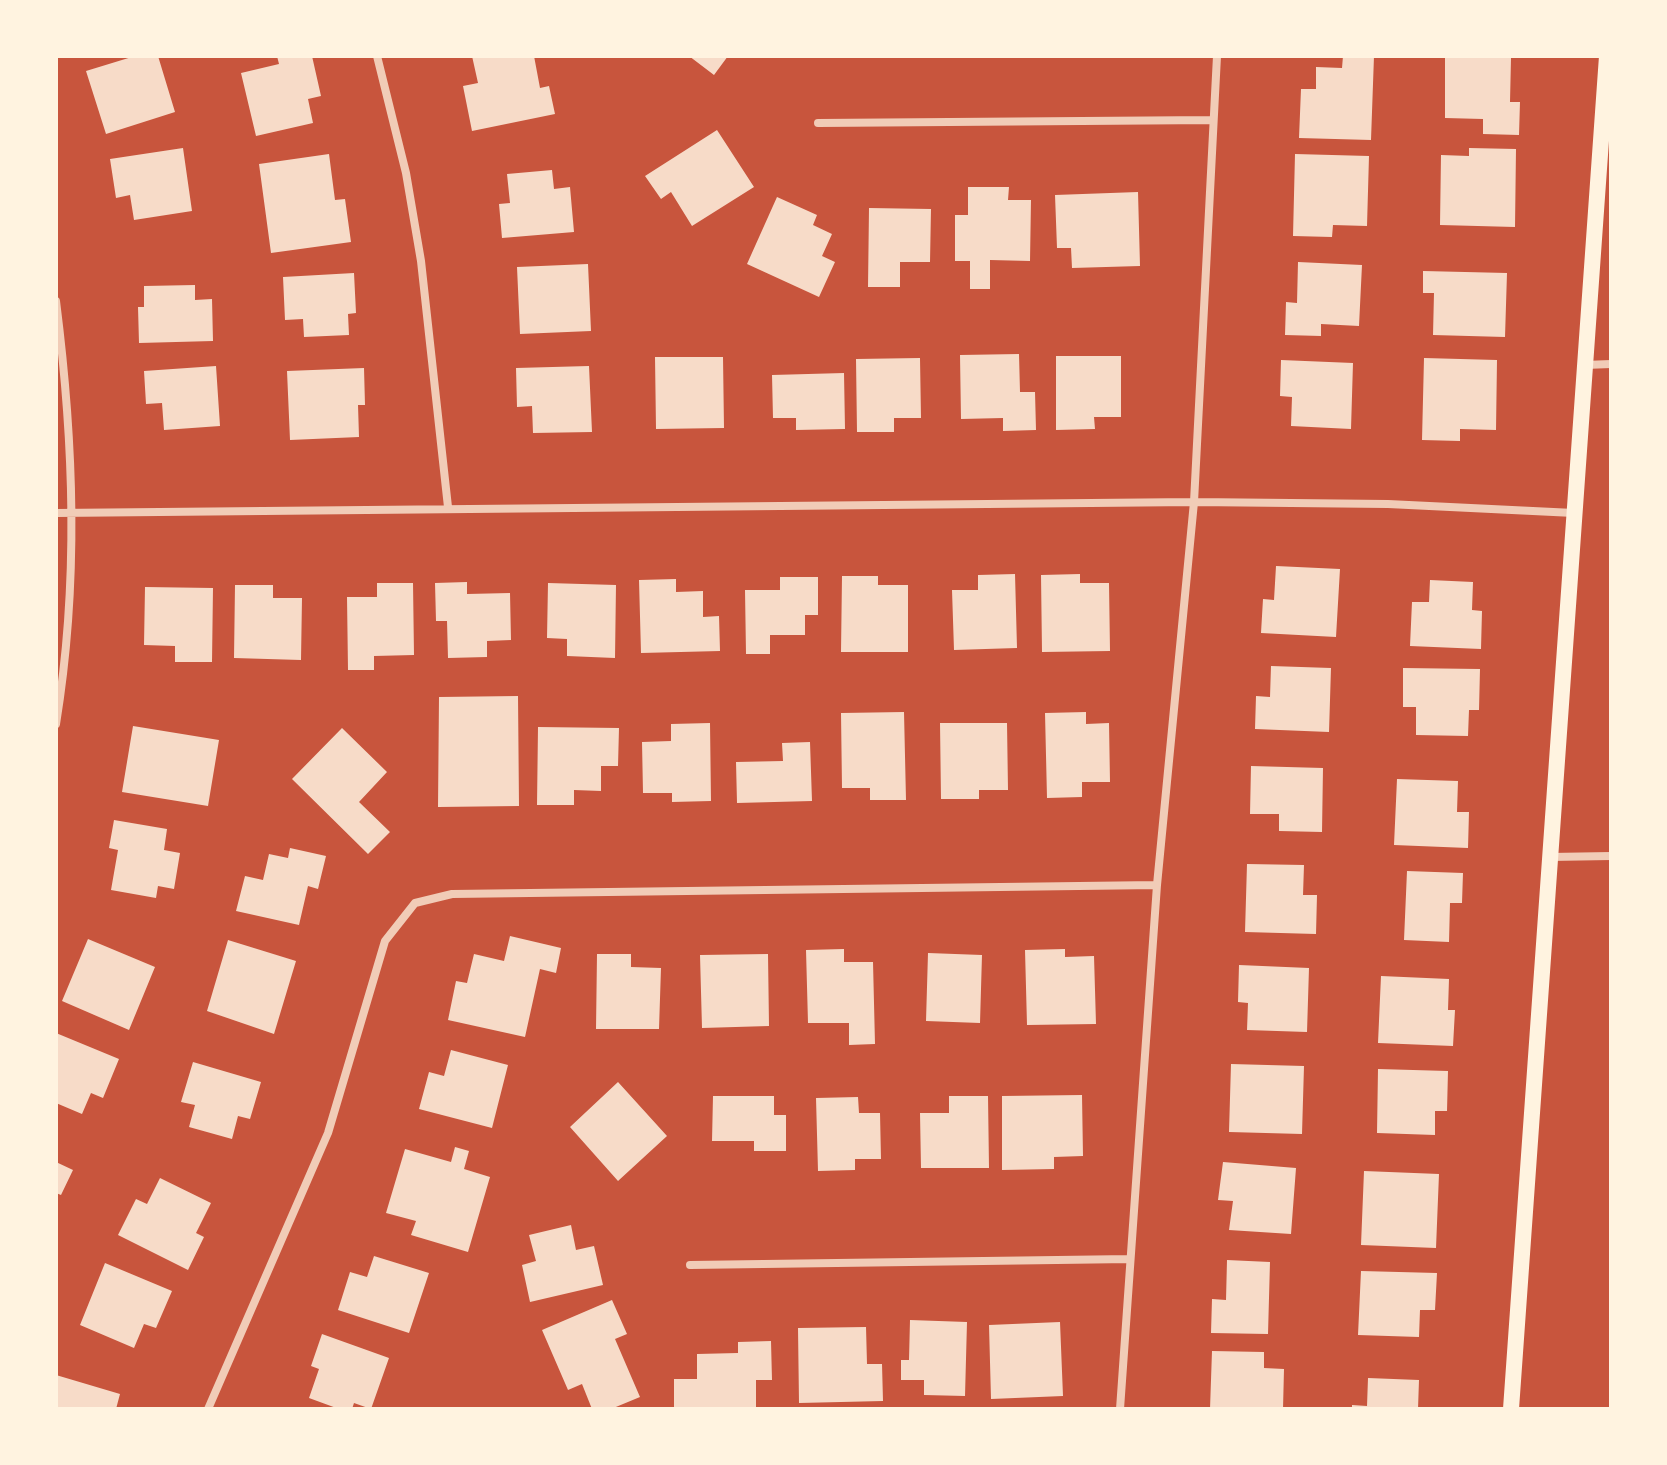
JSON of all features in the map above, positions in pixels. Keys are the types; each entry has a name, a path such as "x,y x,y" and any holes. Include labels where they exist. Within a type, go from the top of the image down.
{"main road":[{"path":"1511,1409 1607,56"}],"street":[{"path":"377,56 406,173 421,261 448,507"},
{"path":"1120,1409 1157,885 1194,502 1217,56"},
{"path":"818,123 1213,120"},
{"path":"56,301 68,396 73,513 72,595 56,724"},
{"path":"1585,365 1611,364"},
{"path":"56,513 1194,502 1388,504 1575,513"},
{"path":"1550,857 1611,856"},
{"path":"208,1409 328,1133 385,941 415,903 452,894 1157,885"},
{"path":"690,1265 1130,1259"}],"building":[{"path":"135,56 158,56 175,112 106,134 86,71"},
{"path":"277,56 312,56 321,96 308,99 313,123 256,136 241,73 279,64"},
{"path":"472,56 534,56 540,88 549,86 555,114 472,131 463,86 478,83"},
{"path":"689,56 728,56 714,75"},
{"path":"1343,56 1374,56 1371,140 1299,138 1301,89 1316,89 1316,67 1342,68"},
{"path":"1445,56 1511,58 1510,102 1520,102 1519,135 1483,134 1483,119 1445,118"},
{"path":"717,130 754,187 692,226 671,192 661,199 645,176"},
{"path":"183,148 192,211 134,220 130,195 116,198 110,159"},
{"path":"1469,148 1516,149 1515,227 1440,225 1441,155 1469,156"},
{"path":"329,154 335,200 345,199 351,242 271,253 259,164"},
{"path":"1295,154 1369,156 1367,226 1333,225 1332,237 1293,236"},
{"path":"552,170 554,189 570,187 574,232 502,238 499,204 510,203 507,174"},
{"path":"968,187 1009,187 1008,200 1031,200 1030,261 990,260 990,289 970,289 970,261 955,261 955,215 968,215"},
{"path":"1138,192 1140,266 1072,268 1071,248 1057,248 1055,195"},
{"path":"777,197 817,215 813,225 832,234 822,256 835,262 819,297 747,264"},
{"path":"869,208 931,209 930,262 900,262 900,287 868,287"},
{"path":"1298,262 1362,265 1359,326 1321,324 1321,336 1285,335 1286,302 1297,303"},
{"path":"588,264 591,331 520,334 517,267"},
{"path":"1423,271 1507,273 1505,337 1433,335 1434,293 1423,293"},
{"path":"354,273 356,313 348,314 349,335 304,337 303,319 285,320 283,277"},
{"path":"195,285 195,300 212,299 213,341 139,343 138,307 144,307 144,286"},
{"path":"1019,354 1020,392 1035,392 1036,430 1003,431 1003,418 961,419 960,355"},
{"path":"1056,356 1121,356 1121,417 1094,417 1095,429 1056,430"},
{"path":"655,357 723,357 724,428 656,429"},
{"path":"920,358 921,418 894,418 894,432 857,432 856,359"},
{"path":"1424,358 1497,360 1496,430 1460,429 1460,441 1422,440"},
{"path":"1281,360 1353,363 1351,429 1291,426 1292,397 1280,396"},
{"path":"216,366 220,426 164,430 162,403 146,404 144,371"},
{"path":"589,366 592,432 533,433 532,406 517,407 516,368"},
{"path":"364,368 365,405 358,405 359,437 290,440 287,371"},
{"path":"844,373 845,429 796,430 796,418 773,418 772,375"},
{"path":"1276,566 1340,569 1336,637 1261,633 1263,599 1274,600"},
{"path":"1015,574 1017,648 954,650 952,590 978,590 978,575"},
{"path":"1080,574 1080,583 1109,583 1110,651 1042,652 1041,575"},
{"path":"842,576 878,576 878,585 908,585 908,652 841,652"},
{"path":"780,577 818,577 818,615 805,615 805,635 770,635 770,654 746,654 745,590 780,590"},
{"path":"676,579 676,592 703,591 703,617 719,616 720,651 641,653 639,580"},
{"path":"1430,580 1473,582 1472,610 1482,611 1481,649 1410,646 1412,602 1429,602"},
{"path":"467,582 467,594 510,593 511,640 487,641 487,657 448,658 447,621 436,621 435,583"},
{"path":"377,583 413,583 414,655 374,656 374,670 348,670 347,597 377,597"},
{"path":"548,583 616,585 615,658 567,656 567,639 547,638"},
{"path":"235,585 273,585 273,598 302,598 301,660 234,658"},
{"path":"145,587 213,588 212,662 175,662 175,646 144,645"},
{"path":"1271,666 1331,668 1329,732 1255,729 1256,696 1270,697"},
{"path":"1403,668 1480,669 1479,710 1469,710 1468,736 1416,735 1416,707 1403,707"},
{"path":"518,696 519,806 438,807 439,697"},
{"path":"904,712 906,800 870,800 870,788 842,788 841,713"},
{"path":"1086,712 1086,724 1109,723 1110,782 1082,782 1082,797 1047,798 1045,713"},
{"path":"710,723 711,801 672,802 672,793 643,793 642,742 671,741 671,724"},
{"path":"940,723 1007,723 1008,790 979,790 979,799 941,799"},
{"path":"133,726 219,740 208,806 122,792"},
{"path":"538,727 619,728 618,766 601,766 601,791 574,790 574,805 537,805"},
{"path":"342,728 387,772 359,802 390,832 368,854 292,779"},
{"path":"810,742 812,801 737,803 736,762 783,761 782,743"},
{"path":"1251,766 1323,768 1322,832 1279,831 1279,814 1250,814"},
{"path":"1397,779 1458,781 1457,812 1469,812 1468,848 1394,845"},
{"path":"114,820 167,829 164,850 180,853 174,889 158,886 156,898 111,890 118,850 109,848"},
{"path":"290,848 326,856 318,889 308,886 299,925 236,911 245,876 263,880 269,854 288,858"},
{"path":"1247,864 1304,865 1303,895 1317,895 1316,934 1245,932"},
{"path":"1407,871 1463,873 1462,903 1450,903 1449,942 1404,940"},
{"path":"510,936 561,948 556,973 540,969 525,1037 448,1020 456,981 467,983 474,954 504,961"},
{"path":"88,939 155,967 129,1030 62,1001"},
{"path":"228,940 296,961 274,1034 207,1011"},
{"path":"844,949 844,962 873,962 875,1044 849,1045 849,1023 808,1023 806,950"},
{"path":"1065,949 1065,957 1094,956 1096,1024 1027,1025 1025,950"},
{"path":"928,953 982,955 980,1023 926,1021"},
{"path":"597,954 631,954 631,967 661,968 659,1029 596,1029"},
{"path":"768,954 769,1026 702,1028 700,955"},
{"path":"1239,965 1309,968 1307,1032 1247,1030 1248,1003 1238,1002"},
{"path":"1381,976 1449,979 1448,1010 1455,1010 1453,1046 1378,1043"},
{"path":"56,1033 119,1059 103,1098 91,1093 82,1114 56,1103"},
{"path":"451,1050 508,1065 492,1128 419,1109 429,1072 444,1076"},
{"path":"193,1062 261,1082 250,1119 238,1116 232,1139 189,1127 195,1105 181,1102"},
{"path":"1231,1064 1304,1066 1302,1134 1229,1132"},
{"path":"1378,1069 1448,1071 1447,1111 1435,1111 1435,1135 1377,1133"},
{"path":"618,1082 667,1136 618,1181 570,1127"},
{"path":"1082,1095 1083,1156 1054,1157 1054,1169 1002,1170 1002,1096"},
{"path":"713,1096 774,1096 774,1115 786,1115 786,1151 754,1151 754,1141 712,1141"},
{"path":"949,1096 988,1096 989,1168 921,1168 920,1113 949,1113"},
{"path":"858,1097 859,1113 880,1113 881,1159 855,1159 855,1170 818,1171 816,1098"},
{"path":"455,1147 469,1151 464,1169 490,1177 468,1252 411,1235 416,1221 386,1213 405,1149 451,1162"},
{"path":"56,1162 73,1170 61,1195 56,1193"},
{"path":"1223,1162 1296,1168 1291,1234 1229,1230 1233,1201 1218,1200"},
{"path":"1364,1171 1439,1174 1436,1248 1361,1245"},
{"path":"160,1178 211,1203 196,1233 204,1237 188,1270 118,1235 136,1199 147,1204"},
{"path":"571,1225 576,1250 594,1246 603,1285 530,1302 522,1265 536,1261 529,1235"},
{"path":"374,1256 429,1273 409,1333 338,1310 350,1272 367,1277"},
{"path":"1227,1260 1270,1262 1268,1334 1211,1333 1212,1299 1226,1300"},
{"path":"105,1263 172,1291 156,1328 144,1324 134,1348 80,1325"},
{"path":"1361,1271 1437,1273 1435,1310 1420,1310 1419,1337 1358,1335"},
{"path":"612,1300 627,1334 615,1339 640,1397 611,1409 592,1409 582,1384 568,1390 542,1330"},
{"path":"910,1320 967,1322 965,1396 924,1395 924,1380 901,1380 901,1360 909,1360"},
{"path":"1060,1322 1063,1396 991,1399 989,1325"},
{"path":"866,1327 867,1364 882,1364 883,1401 799,1403 798,1328"},
{"path":"322,1334 389,1358 371,1409 354,1403 352,1409 339,1409 309,1398 319,1369 311,1366"},
{"path":"771,1341 772,1380 756,1380 756,1409 674,1409 674,1379 697,1379 697,1354 738,1353 738,1342"},
{"path":"1212,1351 1264,1352 1264,1368 1284,1369 1283,1409 1210,1409"},
{"path":"56,1375 120,1394 116,1409 56,1409"},
{"path":"1368,1378 1419,1380 1418,1409 1352,1409 1352,1405 1367,1406"}]}
